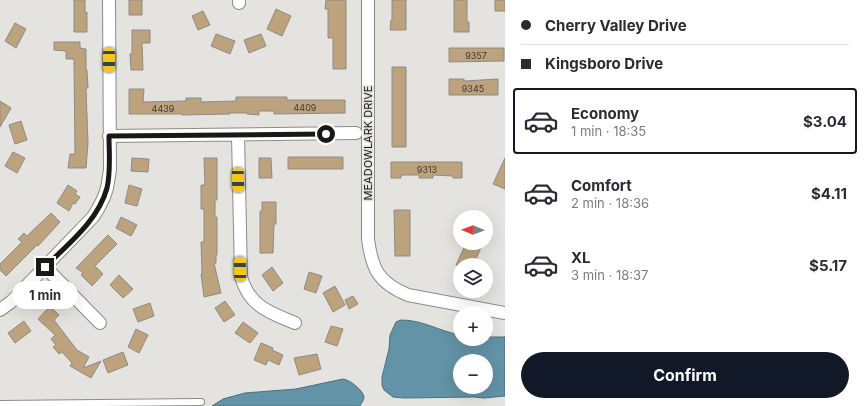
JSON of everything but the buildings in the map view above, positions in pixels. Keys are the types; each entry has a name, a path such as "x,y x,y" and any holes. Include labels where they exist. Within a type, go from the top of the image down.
{"street":[{"path":"0,310 11,302 87,224 98,209 107,188 109,179 109,0"},
{"name":"MEADOWLARK DRIVE","path":"368,0 368,239 374,266 384,282 394,289 412,296 505,313"},
{"path":"109,136 356,133"},
{"path":"238,135 241,277 248,294 260,307 295,323"},
{"path":"45,267 100,323"}],"lane":[{"path":"0,404 201,402"}],"water":[{"path":"401,320 409,320 453,333 453,346 493,346 493,337 505,337 505,396 484,398 393,397 384,390 382,385 382,377 389,349 390,335 396,322"},
{"path":"343,379 356,386 363,394 364,398 360,406 212,406 223,399 245,393 296,389"}],"route":[{"path":"45,267 87,224 93,217 102,201 107,188 110,170 109,136 326,134"}]}
